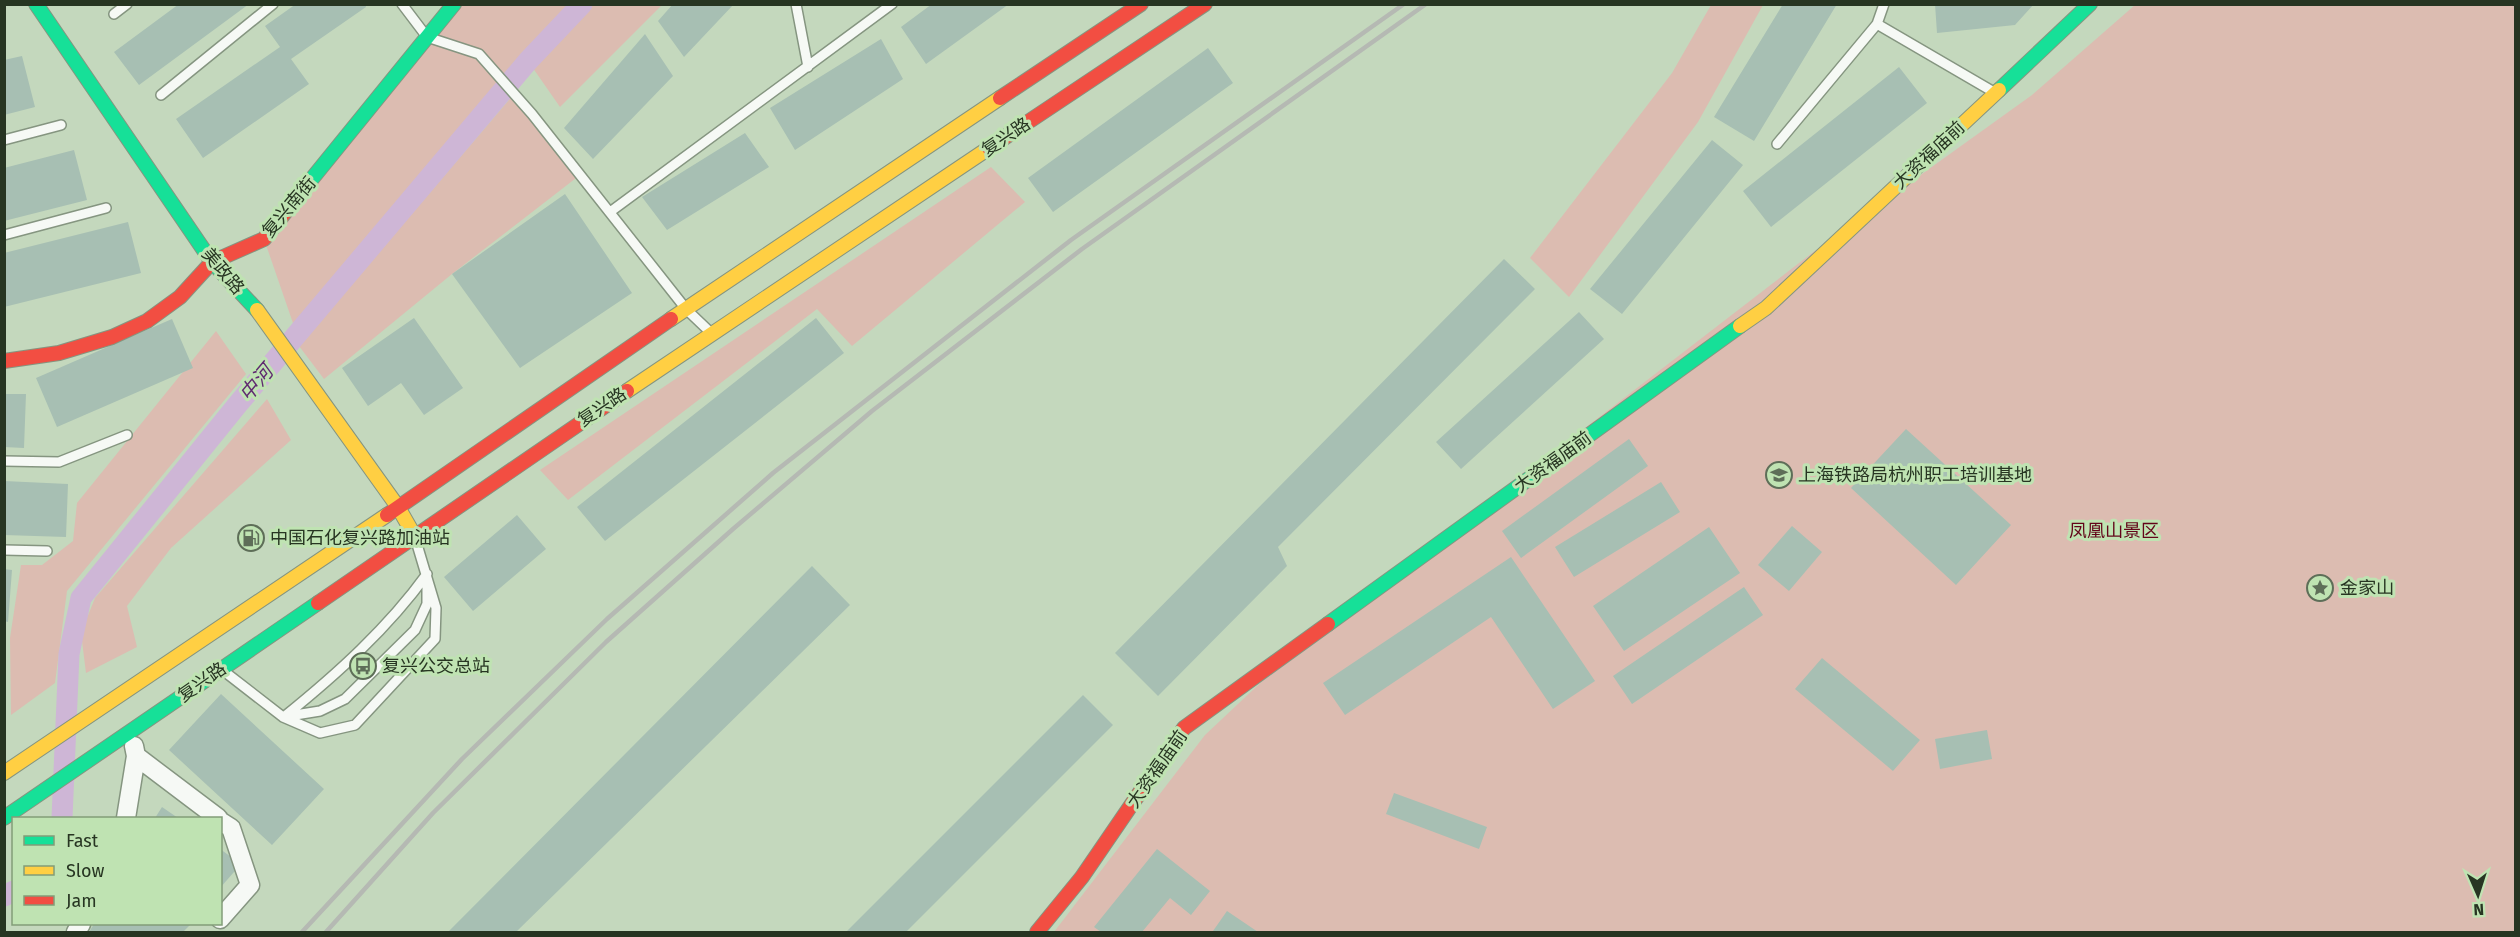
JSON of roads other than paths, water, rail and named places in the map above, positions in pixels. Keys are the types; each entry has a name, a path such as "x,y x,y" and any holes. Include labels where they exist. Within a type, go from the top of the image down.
{"main road":[{"name":"美政路","path":"36,4 212,262 265,319 398,507 414,535"},
{"name":"复兴南街","path":"4,361 59,353 112,337 147,321 180,297 212,262 264,239 454,4"},
{"name":"复兴路","path":"4,818 414,535 1148,35 1205,4"},
{"name":"大资福庙前","path":"1038,933 1082,878 1184,728 1766,308 2090,4"},
{"name":"复兴路","path":"4,773 686,309 1134,10"}],"street":[{"path":"126,817 136,756 131,731"},
{"path":"136,756 215,817"},
{"path":"222,822 231,828 250,885 222,917"}],"lane":[{"path":"114,14 127,4"},
{"path":"161,95 273,4"},
{"path":"402,4 428,38 479,54 532,114 686,309 711,334"},
{"path":"796,4 808,67"},
{"path":"610,212 892,4"},
{"path":"1777,144 1877,24 1884,4"},
{"path":"1877,24 1995,93"},
{"path":"4,140 61,125"},
{"path":"4,235 106,208"},
{"path":"4,461 59,462 127,435"},
{"path":"221,669 283,717 320,733 355,725 435,639 436,608 414,535"},
{"path":"4,550 47,551"},
{"path":"283,717 320,711 345,699 415,630 427,604 427,574"},
{"path":"283,717 324,684 397,613 427,574"}],"waterway":[{"name":"中河","path":"62,817 69,654 81,598 238,404 528,61 582,4"},
{"name":"中河","path":"4,896 12,892"}],"railway":[{"path":"302,932 462,759 607,619 773,473 1071,240 1404,4"},
{"path":"326,932 433,813 606,642 733,529 872,411 1082,249 1426,4"}],"place":[{"name":"上海铁路局杭州职工培训基地","path":"1779,475"},
{"name":"中国石化复兴路加油站","path":"251,538"},
{"name":"金家山","path":"2320,588"},
{"name":"复兴公交总站","path":"363,666"}],"park label":[{"name":"凤凰山景区","path":"2114,531"}]}
